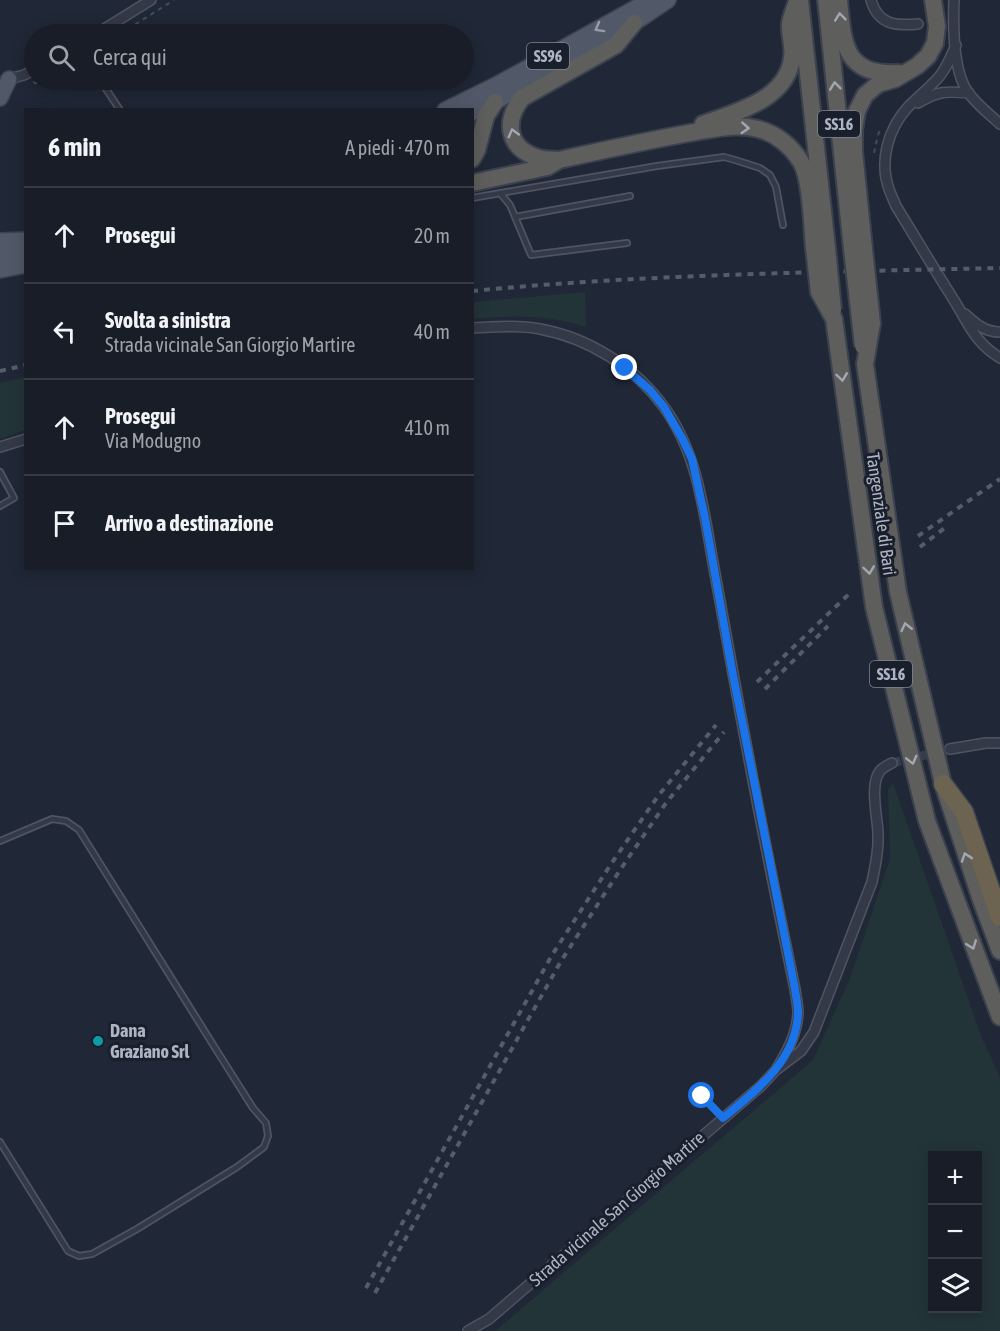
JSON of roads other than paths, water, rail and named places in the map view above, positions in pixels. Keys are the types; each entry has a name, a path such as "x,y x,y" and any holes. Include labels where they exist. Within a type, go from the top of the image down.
{"highway":[{"path":"666,137 736,112 779,87 789,72 793,55 790,24 798,0"},
{"name":"Tangenziale di Bari","path":"798,0 820,248 834,319 874,607 927,821 1000,1017"},
{"name":"Tangenziale di Bari","path":"826,0 858,249 865,364 898,592 943,784 1000,951"},
{"path":"838,0 842,32 846,48 852,58 861,67 873,72 905,72"},
{"path":"858,249 854,151 857,111 865,95 878,84 895,79 917,66 928,56 935,42 937,26 933,0"},
{"path":"634,22 616,45 522,98 514,108 510,119 511,132 516,144 526,153 540,159 559,160 666,137 717,129 742,126 760,129 777,137 792,149 802,164 820,248"},
{"path":"474,155 486,116 495,102"},
{"path":"474,183 547,167 559,160"},
{"path":"943,784 964,812 1000,917"}],"main road":[{"name":"SS96","path":"449,108 498,84 650,0"},
{"name":"SS96","path":"474,112 634,22 668,0"},
{"path":"0,98 5,80"},
{"path":"0,241 24,240"},
{"path":"0,255 24,250"},
{"path":"0,270 24,265"}],"street":[{"path":"112,24 151,0"},
{"path":"871,0 880,17 890,23 918,24"},
{"path":"954,0 949,20 956,45 961,80 969,93 1000,124"},
{"path":"956,45 939,77 895,124 886,151 885,170 888,188 896,206 969,327 976,338 1000,358"},
{"path":"5,80 24,73"},
{"path":"908,108 934,94 969,93"},
{"path":"959,308 980,328 1000,332"},
{"path":"474,328 510,326 540,328 597,349 625,368 650,390 673,421 692,459 795,989 798,1012 794,1035 776,1070"},
{"path":"0,447 24,440"},
{"path":"950,749 1000,743"},
{"name":"Strada vicinale San Giorgio Martire","path":"468,1331 489,1319 761,1086 776,1070 801,1051 814,1032 872,882 878,837 876,781 879,772 892,763"}],"lane":[{"path":"107,90 119,108"},
{"path":"474,198 657,166 724,158 735,159 760,168 770,175 776,188 783,225"},
{"path":"500,193 510,205 531,255 627,243"},
{"path":"515,217 630,196"},
{"path":"0,472 14,498 0,506"},
{"path":"0,841 52,819 66,821 79,830 217,1052 253,1108 266,1123 268,1136 264,1147 237,1167 137,1229 92,1254 79,1256 68,1251 0,1142"},
{"path":"702,1096 723,1118"}],"tunnel":[{"path":"892,763 950,749"}],"railway":[{"path":"474,291 670,277 1000,268"},
{"path":"0,371 24,365"},
{"path":"918,536 1000,479"},
{"path":"920,547 946,527"},
{"path":"757,682 850,593"},
{"path":"765,689 828,626"},
{"path":"366,1288 552,955 658,796 716,725"},
{"path":"375,1293 561,961 666,803 724,732"}],"place":[{"name":"Dana Graziano Srl","path":"98,1041"}]}
